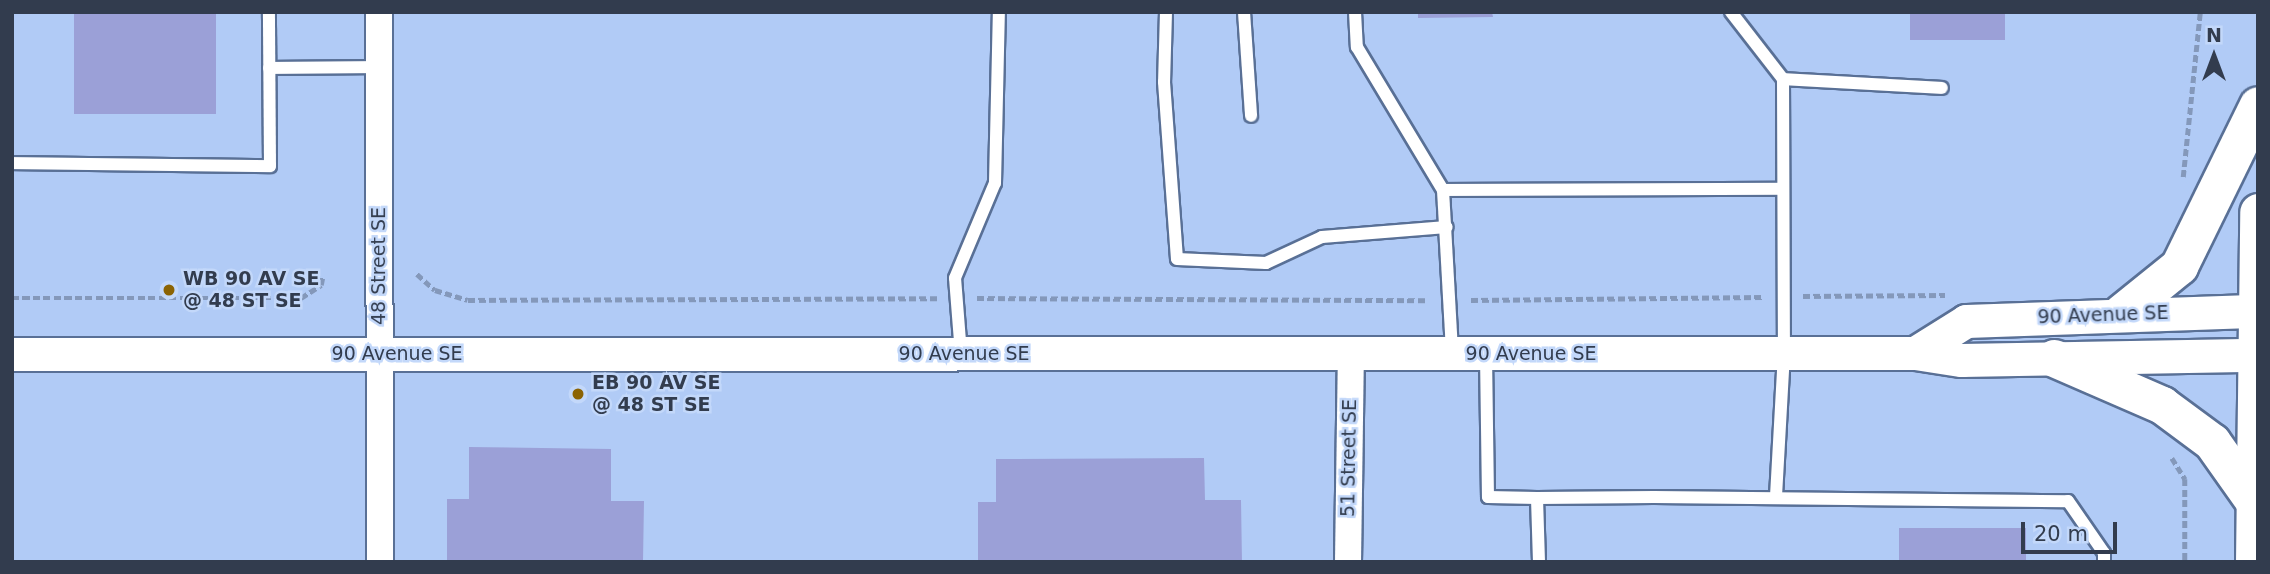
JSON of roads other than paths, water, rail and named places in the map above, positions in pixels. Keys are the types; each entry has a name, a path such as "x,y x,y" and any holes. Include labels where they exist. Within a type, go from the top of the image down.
{"main road":[{"path":"2120,313 2179,266 2258,106"},
{"path":"2254,562 2258,212"},
{"path":"2054,358 2162,405 2212,442 2253,500"}],"street":[{"name":"48 Street SE","path":"379,12 380,562"},
{"name":"90 Avenue SE","path":"1915,353 1966,321 2120,313 2255,311"},
{"name":"51 Street SE","path":"1348,562 1351,353"},
{"name":"90 Avenue SE","path":"12,354 1915,353 1961,360 2255,355"}],"lane":[{"path":"12,163 270,166 269,12"},
{"path":"961,354 955,278 995,183 999,12"},
{"path":"1166,12 1164,82 1177,259 1266,263 1322,237 1447,227"},
{"path":"1244,12 1251,116"},
{"path":"1355,12 1357,47 1443,190 1453,300 1452,353"},
{"path":"1731,12 1783,79 1784,353 1776,499"},
{"path":"269,68 379,67"},
{"path":"1783,79 1942,88"},
{"path":"1443,190 1783,189"},
{"path":"1486,355 1488,497 2068,501 2104,553 2104,562"},
{"path":"1537,499 1539,562"}],"place":[{"name":"WB 90 AV SE @ 48 ST SE","path":"169,290"},
{"name":"EB 90 AV SE @ 48 ST SE","path":"578,394"}]}
